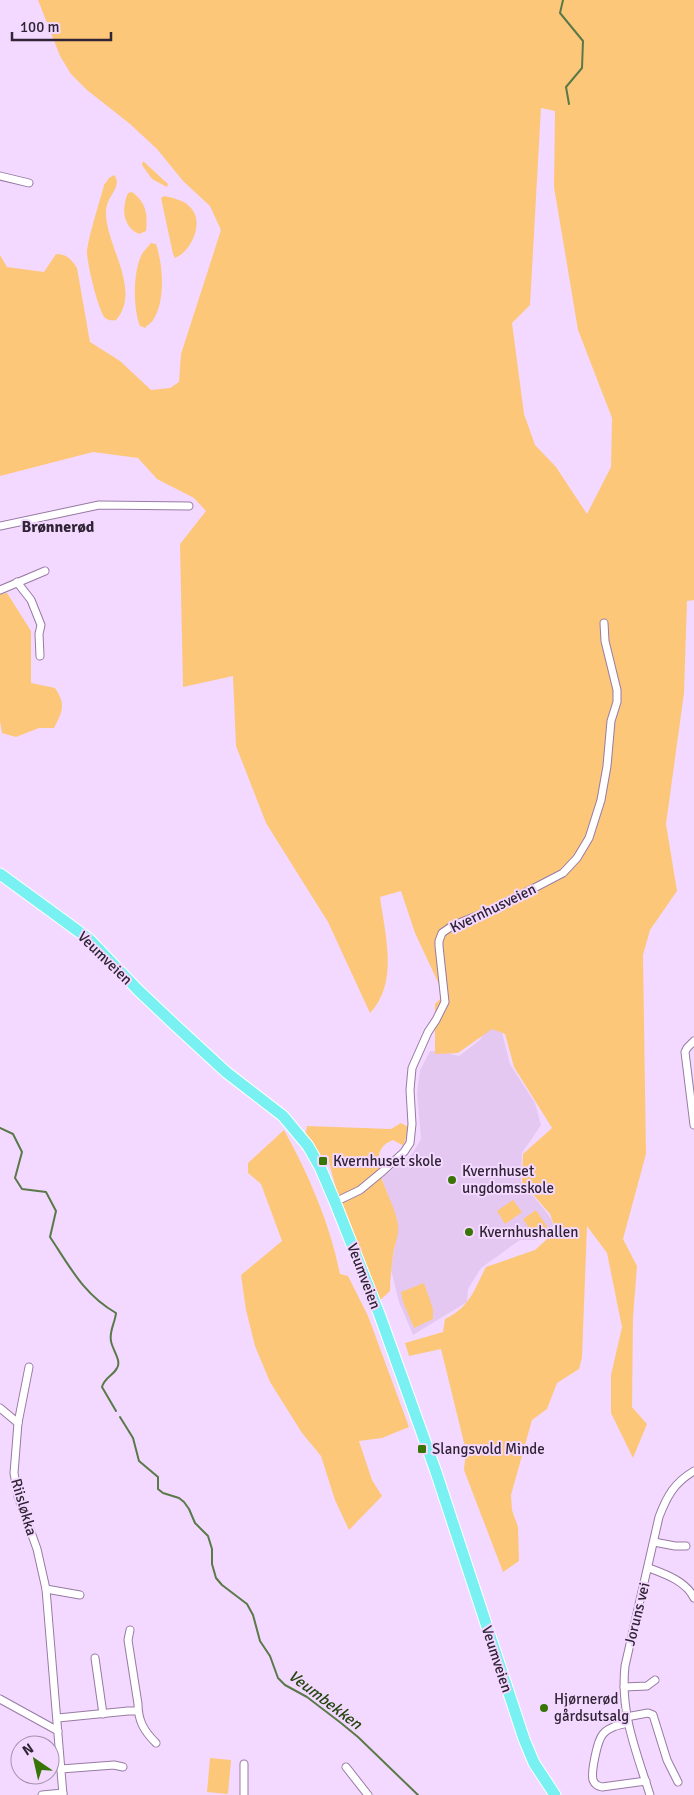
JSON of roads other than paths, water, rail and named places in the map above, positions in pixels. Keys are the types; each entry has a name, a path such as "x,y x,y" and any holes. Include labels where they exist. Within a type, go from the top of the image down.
{"main road":[{"name":"Veumveien","path":"0,874 89,939 175,1026 226,1072 283,1116 308,1146 336,1202 380,1316 436,1472 524,1739 534,1763 556,1795"}],"street":[{"path":"0,176 29,183"},
{"path":"0,526 99,505 189,506"},
{"path":"0,590 45,571"},
{"path":"17,582 31,600 41,625 39,634 40,656"},
{"name":"Kvernhusveien","path":"336,1202 360,1190 404,1152 410,1144 412,1068 428,1032 445,1002 439,946 442,933 456,924 494,909 564,873 577,858 589,838 596,821 602,792 612,720 617,702 617,690 605,640 604,623"},
{"path":"694,1042 685,1052 694,1125"},
{"name":"Riisløkka","path":"29,1367 18,1423 14,1464 15,1484 21,1507 37,1549 46,1589 63,1794 42,1795"},
{"path":"0,1408 18,1423"},
{"name":"Joruns vei","path":"650,1795 634,1749 627,1720 624,1687 627,1653 659,1517 668,1495 678,1482 694,1471"},
{"path":"654,1542 686,1546"},
{"path":"648,1568 676,1580 688,1589 694,1598"},
{"path":"46,1589 80,1596"},
{"path":"130,1630 128,1640 138,1704 137,1712 145,1732 156,1743"},
{"path":"95,1658 103,1714"},
{"path":"624,1687 647,1686 655,1680"},
{"path":"0,1699 58,1731"},
{"path":"58,1718 128,1711 137,1712"},
{"path":"646,1781 602,1787 596,1785 594,1781 594,1770 599,1740 608,1730 627,1720 648,1713 654,1717 667,1760 678,1782"},
{"path":"244,1764 244,1795"},
{"path":"61,1769 114,1765 123,1767"},
{"path":"346,1767 368,1795"}],"waterway":[{"path":"563,0 560,13 583,41 582,68 566,87 569,104"},
{"path":"0,1128 13,1134 22,1152 15,1178 22,1189 46,1192 56,1211 50,1237 78,1280 95,1298 116,1313 111,1337 118,1358 118,1365 102,1387 116,1411"},
{"name":"Veumbekken","path":"120,1417 133,1438 139,1461 158,1477 158,1489 184,1502 195,1523 208,1536 216,1578 222,1585 247,1604 253,1615 260,1641 270,1656 278,1678 285,1685 307,1697 358,1737 418,1795"}],"place":[{"name":"Kvernhuset skole","path":"323,1161"},
{"name":"Kvernhuset ungdomsskole","path":"452,1180"},
{"name":"Kvernhushallen","path":"469,1232"},
{"name":"Slangsvold Minde","path":"422,1449"},
{"name":"Hjørnerød gårdsutsalg","path":"544,1708"}],"district":[{"name":"Brønnerød","path":"58,527"}]}
